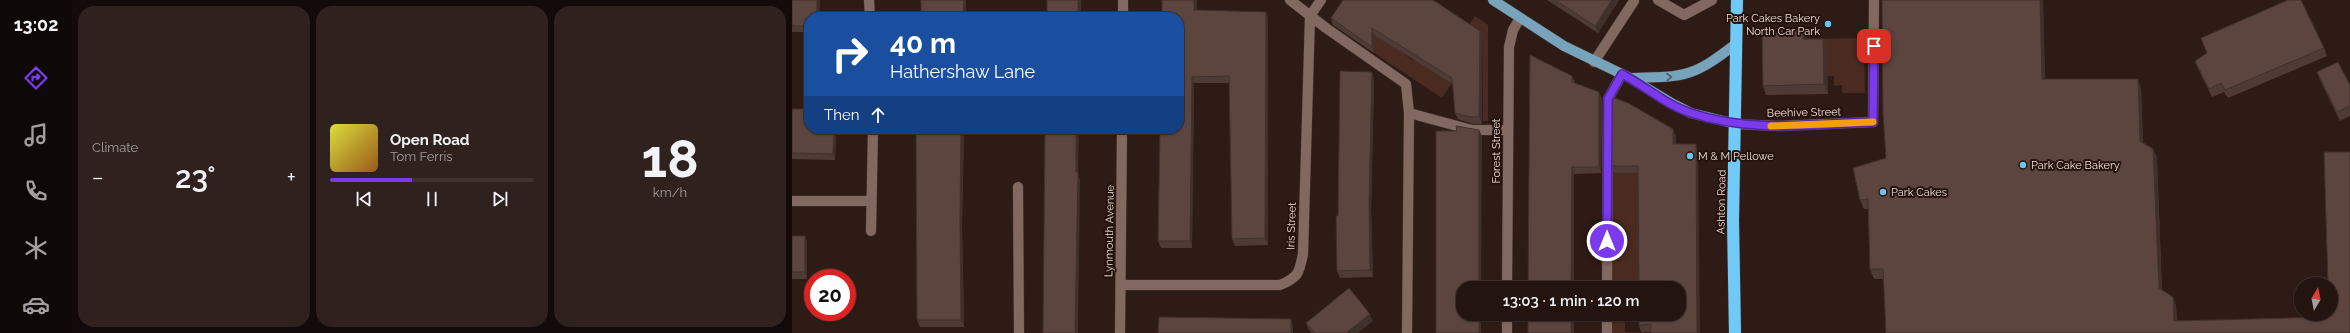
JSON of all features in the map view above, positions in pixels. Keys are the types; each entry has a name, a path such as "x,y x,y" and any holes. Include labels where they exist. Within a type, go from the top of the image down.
{"highway":[{"name":"Ashton Road","path":"1735,333 1733,220 1736,124 1737,0"}],"main road":[{"path":"1493,0 1564,46 1594,62 1626,76 1690,113 1736,124"},
{"path":"1626,76 1678,77 1693,73 1710,64 1737,43"}],"street":[{"path":"868,0 869,12"},
{"path":"1123,0 1123,12"},
{"path":"1290,0 1310,16 1406,84 1409,113 1408,333"},
{"path":"1310,16 1321,0"},
{"path":"1658,0 1684,15 1712,0"},
{"name":"Beehive Street","path":"1736,124 1777,126 1873,122 1874,0"},
{"path":"1594,62 1634,1"},
{"name":"Iris Street","path":"1121,285 1280,285 1295,279 1300,269 1303,254 1310,16"},
{"name":"Forest Street","path":"1507,281 1509,47 1512,30 1520,18"},
{"path":"1607,281 1608,99 1626,76"},
{"path":"1409,113 1472,130 1508,130"},
{"path":"871,231 873,134"},
{"name":"Lynmouth Avenue","path":"1120,333 1122,134"},
{"path":"1018,187 1019,333"},
{"path":"792,201 871,201"},
{"path":"1507,321 1507,333"},
{"path":"1607,321 1607,333"}],"shaded area":[{"path":"1475,16 1488,25 1488,121 1483,121 1482,38 1467,28"},
{"path":"1380,26 1414,40 1405,55 1413,60 1422,46 1460,71 1442,98 1365,47"},
{"path":"1864,38 1865,93 1842,93 1842,85 1834,86 1834,76 1816,76 1807,49 1807,39"},
{"path":"1610,173 1641,173 1641,281 1611,281"},
{"path":"1611,321 1625,321 1625,332 1654,333 1611,333"}],"building":[{"path":"792,0 817,0 817,12 804,12 804,26 792,26"},
{"path":"921,0 964,0 963,12 921,12"},
{"path":"1047,0 1078,0 1078,12 1047,12"},
{"path":"1162,0 1194,0 1194,10 1266,12 1265,238 1232,239 1229,76 1192,77 1190,241 1158,241 1160,134 1184,134 1184,12 1162,12"},
{"path":"1343,0 1433,0 1480,31 1479,117 1470,117 1455,113 1452,78 1372,28 1372,47 1331,18"},
{"path":"1555,0 1612,0 1595,26"},
{"name":"Park Cake Bakery","path":"1882,0 2040,0 2042,79 2138,79 2140,141 2153,149 2159,288 2173,297 2174,321 2294,318 2294,321 2338,321 2338,277 2328,277 2324,152 2350,152 2350,333 1886,333 1883,269 1870,269 1868,199 1860,200 1853,168 1886,158 1883,113"},
{"path":"2288,0 2301,0 2324,48 2225,90 2221,83 2209,89 2195,61 2207,53 2201,38"},
{"path":"1803,29 1803,39 1823,39 1824,84 1763,86 1762,30"},
{"path":"1530,55 1572,76 1572,82 1599,92 1599,167 1572,167 1571,281 1528,281"},
{"path":"2338,62 2350,85 2350,106 2337,112 2317,72"},
{"path":"1340,71 1372,72 1369,204 1370,270 1337,271 1336,216 1338,216"},
{"path":"1612,97 1628,103 1673,129 1673,144 1696,144 1697,333 1651,333 1651,324 1639,325 1639,321 1686,321 1686,281 1639,281 1638,166 1611,166"},
{"path":"792,109 804,109 804,134 834,134 833,154 792,153"},
{"path":"1456,126 1479,130 1479,281 1456,281 1456,321 1479,321 1479,333 1436,333 1436,131 1457,131"},
{"path":"916,134 961,134 961,320 917,320"},
{"path":"1045,134 1076,134 1076,172 1078,172 1075,333 1043,333"},
{"path":"792,236 805,236 804,272 792,272"},
{"path":"1349,288 1370,314 1346,333 1315,333 1306,323"},
{"path":"1159,317 1291,319 1291,333 1158,333"},
{"path":"1528,321 1571,321 1571,333 1528,333"}],"slow traffic":[{"path":"1771,126 1873,122"}],"place":[{"name":"Park Cakes Bakery North Car Park","path":"1828,24"},
{"name":"M & M Pellowe","path":"1690,156"},
{"name":"Park Cake Bakery","path":"2023,165"},
{"name":"Park Cakes","path":"1883,192"}],"route":[{"path":"1607,241 1608,99 1622,74 1690,113 1736,124 1795,126 1809,124 1873,122 1874,46"}]}
